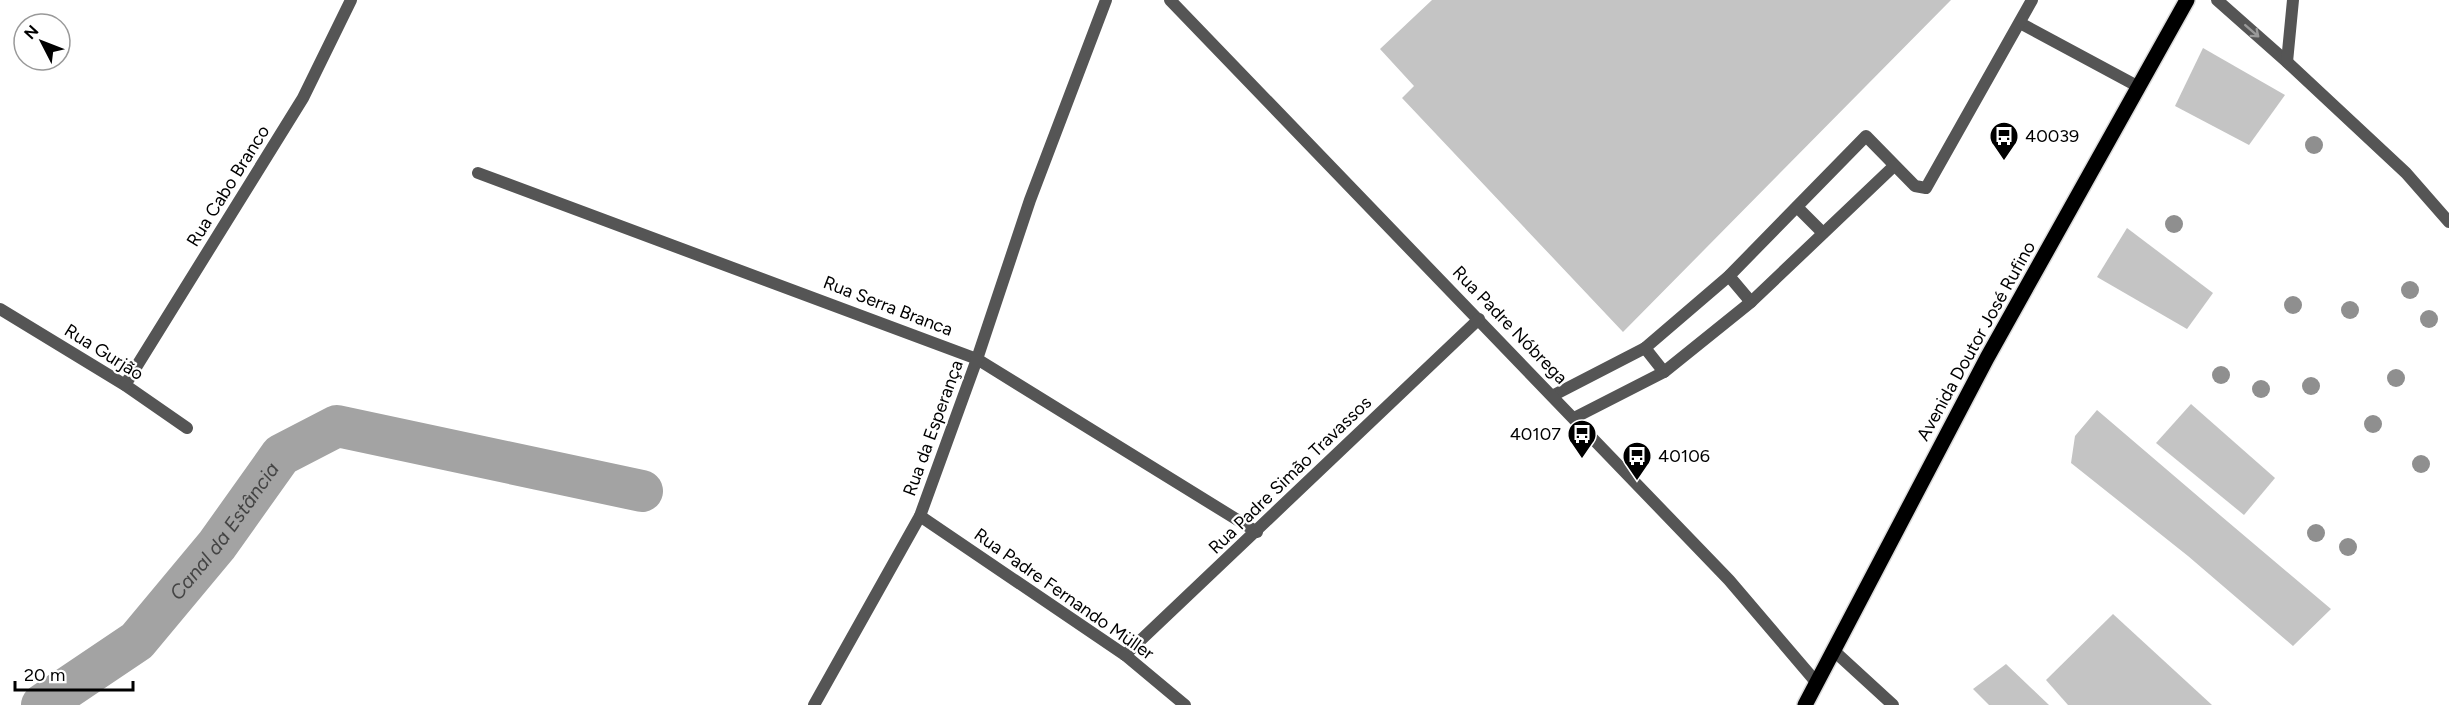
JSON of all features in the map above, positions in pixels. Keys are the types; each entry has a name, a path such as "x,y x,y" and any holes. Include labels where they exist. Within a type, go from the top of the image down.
{"main road":[{"name":"Avenida Doutor José Rufino","path":"1805,705 1987,358 2187,0"}],"street":[{"name":"Rua Cabo Branco","path":"125,385 303,98 351,0"},
{"name":"Rua da Esperança","path":"814,705 921,516 1030,200 1106,0"},
{"name":"Rua Padre Nóbrega","path":"1170,0 1729,580 1816,682"},
{"path":"1552,396 1645,348 1729,276 1866,136 1915,186 1926,188 2032,0"},
{"path":"2217,0 2406,173 2449,222"},
{"path":"2287,62 2293,0"},
{"path":"2020,22 2139,87"},
{"path":"1574,418 1664,372 1751,302 1894,166"},
{"name":"Rua Serra Branca","path":"478,173 977,359 1257,532"},
{"path":"1797,207 1823,233"},
{"path":"1729,276 1751,302"},
{"name":"Rua Gurjão","path":"0,309 125,385 187,428"},
{"name":"Rua Padre Simão Travassos","path":"1125,655 1479,319"},
{"path":"1645,348 1664,372"},
{"name":"Rua Padre Fernando Müller","path":"921,516 1125,655 1185,705"},
{"path":"1833,650 1893,705"}],"building":[{"path":"1432,0 1951,0 1623,332 1402,98 1414,86 1380,49"},
{"path":"2203,48 2285,95 2249,145 2175,106"},
{"path":"2127,228 2213,293 2187,329 2097,277"},
{"path":"2191,404 2275,478 2244,515 2156,443"},
{"path":"2097,410 2331,609 2293,646 2188,556 2071,463 2075,436"},
{"path":"2113,614 2212,705 2068,705 2046,680"},
{"path":"2006,664 2049,705 1989,705 1973,689"}],"waterway":[{"name":"Canal da Estância","path":"42,705 137,641 217,545 281,455 337,426 642,491"}],"place":[{"name":"40039","path":"2004,162"},
{"name":"40107","path":"1582,460"},
{"name":"40106","path":"1637,482"}]}
